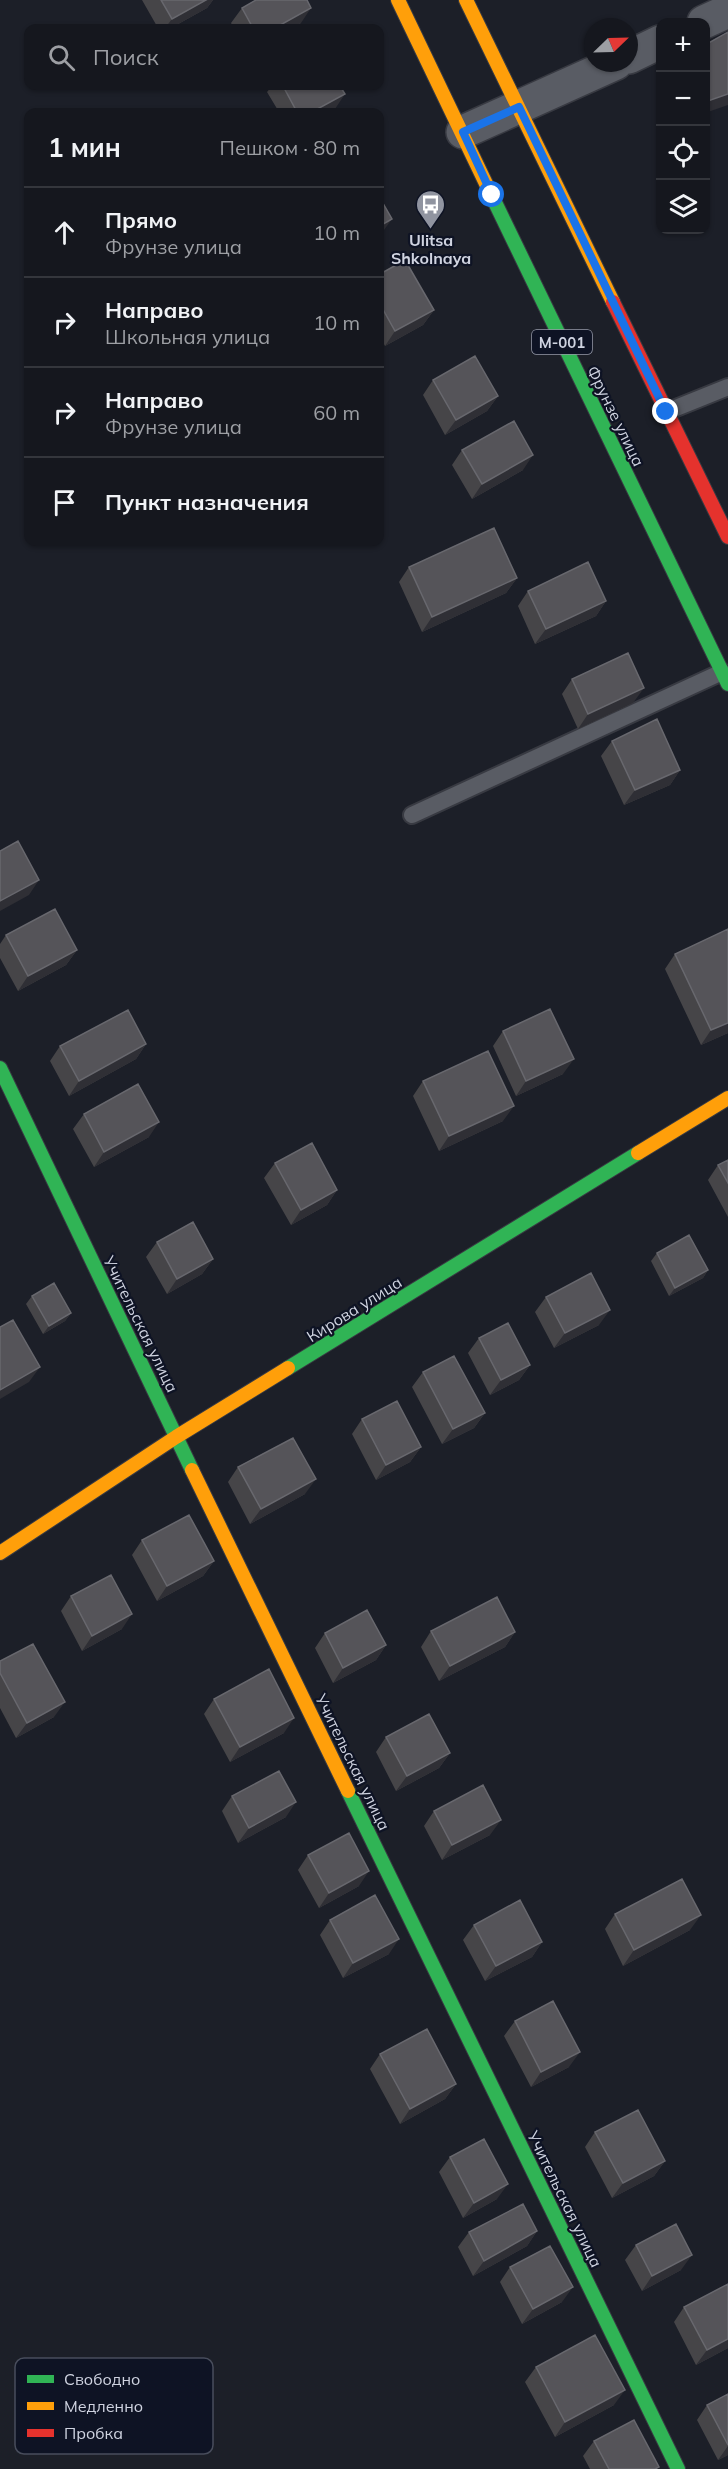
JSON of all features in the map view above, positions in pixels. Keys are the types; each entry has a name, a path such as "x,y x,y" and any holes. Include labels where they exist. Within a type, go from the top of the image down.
{"street":[{"name":"Фрунзе улица","path":"398,0 463,132 608,440 725,678"},
{"path":"466,0 728,537"},
{"path":"710,19 728,11"},
{"path":"638,53 656,44"},
{"path":"463,132 596,72"},
{"name":"Учительская улица","path":"0,1068 176,1437 678,2469"},
{"name":"Кирова улица","path":"0,1553 176,1437 728,1098"}],"lane":[{"path":"666,412 728,387"},
{"path":"412,815 725,678"}],"building":[{"path":"161,0 206,0 172,19"},
{"path":"256,0 307,0 311,8 282,24 251,24 242,8"},
{"path":"728,32 728,94 710,100 710,72 710,42"},
{"path":"285,90 342,90 345,94 319,108 295,108"},
{"path":"384,205 392,219 384,224"},
{"path":"405,260 434,310 395,331 384,311 384,272"},
{"path":"475,356 498,396 456,420 433,380"},
{"path":"514,421 533,455 482,484 462,450"},
{"path":"494,528 517,578 432,617 409,567"},
{"path":"588,562 606,601 546,629 528,591"},
{"path":"628,653 644,688 588,714 572,679"},
{"path":"657,719 680,770 635,790 612,741"},
{"path":"18,841 39,880 0,901 0,851"},
{"path":"55,909 77,950 28,976 6,935"},
{"path":"728,929 728,1023 711,1030 675,954"},
{"path":"550,1009 574,1059 526,1081 503,1031"},
{"path":"128,1010 146,1044 79,1081 60,1046"},
{"path":"488,1051 514,1106 449,1136 423,1081"},
{"path":"138,1084 159,1122 104,1152 84,1114"},
{"path":"312,1143 337,1190 301,1210 275,1163"},
{"path":"728,1160 728,1183 718,1165"},
{"path":"193,1222 213,1259 177,1279 157,1242"},
{"path":"689,1235 708,1270 675,1288 657,1253"},
{"path":"591,1273 610,1310 565,1333 546,1297"},
{"path":"54,1283 71,1313 49,1326 32,1296"},
{"path":"13,1320 40,1367 0,1390 0,1327"},
{"path":"508,1323 530,1365 501,1380 479,1338"},
{"path":"454,1356 485,1413 453,1429 423,1372"},
{"path":"397,1401 421,1447 386,1465 362,1419"},
{"path":"293,1438 316,1479 261,1509 238,1467"},
{"path":"189,1515 214,1561 167,1586 142,1540"},
{"path":"111,1575 132,1614 92,1636 71,1596"},
{"path":"497,1597 515,1632 450,1666 431,1631"},
{"path":"367,1610 386,1645 343,1668 325,1633"},
{"path":"33,1644 65,1702 27,1723 0,1673 0,1661"},
{"path":"269,1669 294,1718 240,1747 214,1699"},
{"path":"429,1714 450,1753 407,1776 386,1737"},
{"path":"279,1771 296,1802 249,1828 232,1796"},
{"path":"483,1785 501,1820 452,1845 434,1811"},
{"path":"349,1833 369,1871 329,1893 308,1855"},
{"path":"682,1879 701,1915 634,1950 615,1914"},
{"path":"375,1895 399,1939 353,1963 330,1920"},
{"path":"520,1900 542,1942 496,1966 474,1925"},
{"path":"553,2001 580,2052 541,2072 515,2021"},
{"path":"427,2029 456,2084 410,2109 380,2054"},
{"path":"638,2110 665,2161 623,2183 595,2132"},
{"path":"484,2139 508,2184 474,2203 450,2157"},
{"path":"523,2204 537,2231 484,2261 469,2232"},
{"path":"676,2224 692,2255 652,2276 636,2245"},
{"path":"550,2246 573,2287 533,2309 510,2267"},
{"path":"728,2284 728,2339 707,2350 684,2307"},
{"path":"595,2335 625,2390 565,2422 536,2367"},
{"path":"728,2394 728,2445 707,2405"},
{"path":"634,2420 659,2467 655,2469 609,2469 594,2441"}],"traffic: fast":[{"path":"490,192 728,684"},
{"path":"0,1068 192,1470"},
{"path":"288,1368 638,1153"},
{"path":"348,1791 678,2469"}],"traffic: slow":[{"path":"398,0 490,192"},
{"path":"466,0 613,302"},
{"path":"638,1153 728,1098"},
{"path":"0,1553 176,1437 288,1368"},
{"path":"192,1470 348,1791"}],"traffic: jam":[{"path":"613,302 728,537"}],"place":[{"name":"Ulitsa Shkolnaya","path":"431,230"}],"route":[{"path":"492,195 463,132 519,107 666,412"}]}
